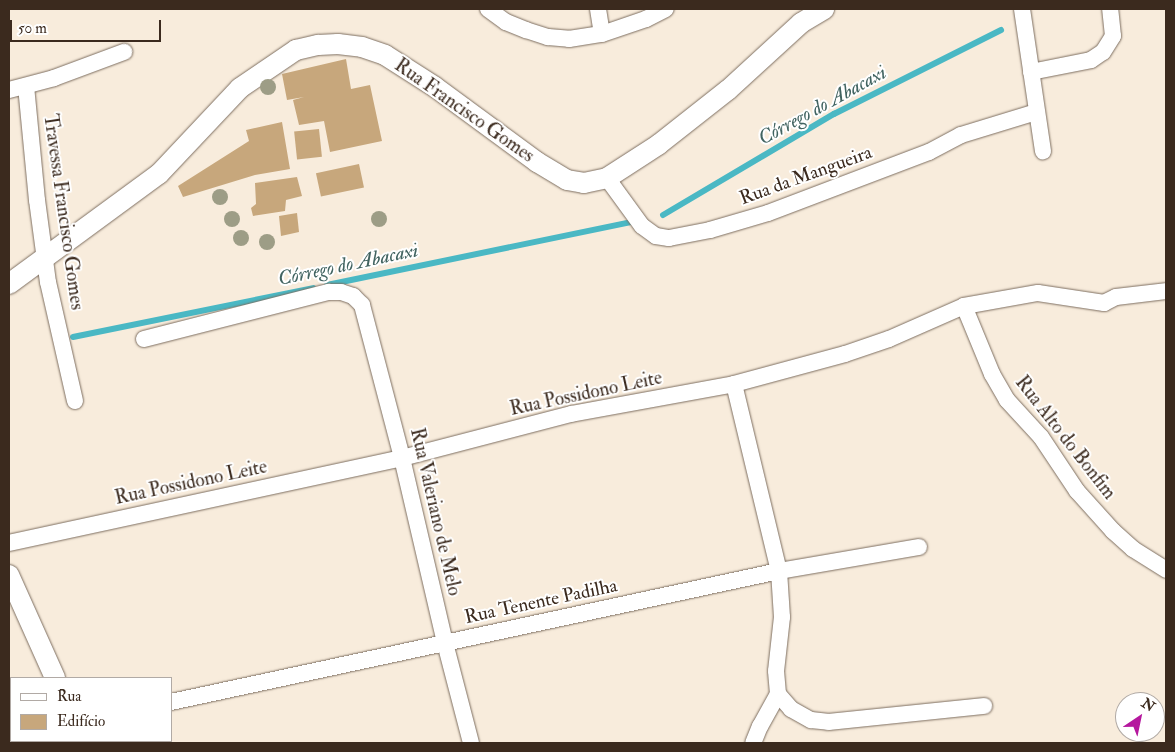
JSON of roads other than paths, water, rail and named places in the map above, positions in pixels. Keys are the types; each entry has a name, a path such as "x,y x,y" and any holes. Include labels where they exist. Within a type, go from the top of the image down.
{"street":[{"path":"488,9 506,22 548,37 569,39 602,34 646,19 666,9"},
{"path":"598,9 602,34"},
{"name":"Rua Francisco Gomes","path":"9,284 159,174 240,88 296,50 318,45 338,44 362,47 385,55 435,87 537,162 567,180 584,183 608,178 681,127 728,90 801,23 824,9"},
{"path":"1022,9 1043,151"},
{"path":"1031,72 1090,60 1103,52 1113,36 1110,9"},
{"path":"9,90 54,78 124,52"},
{"name":"Travessa Francisco Gomes","path":"26,86 37,200 50,296 74,401"},
{"name":"Rua da Mangueira","path":"608,178 642,226 656,236 669,238 710,230 768,213 929,152 960,135 1036,112"},
{"name":"Rua Possidono Leite","path":"9,544 402,458 571,414 734,384 845,354 889,339 964,306 1038,294 1104,303 1116,297 1166,291"},
{"name":"Rua Valeriano de Melo","path":"144,339 329,292 341,292 354,296 362,305 402,458 445,643 471,743"},
{"name":"Rua Alto do Bonfim","path":"964,306 992,374 1007,400 1040,437 1078,491 1113,530 1133,549 1166,570"},
{"path":"734,384 778,571 782,617 776,671 778,694 753,743"},
{"name":"Rua Tenente Padilha","path":"172,702 778,571 920,546"},
{"path":"9,575 55,677"},
{"path":"778,694 791,710 811,720 829,722 984,706"}],"waterway":[{"name":"Córrego do Abacaxi","path":"663,215 834,114 1001,30"},
{"name":"Córrego do Abacaxi","path":"327,285 630,222"},
{"name":"Córrego do Abacaxi","path":"73,337 313,288"}]}
